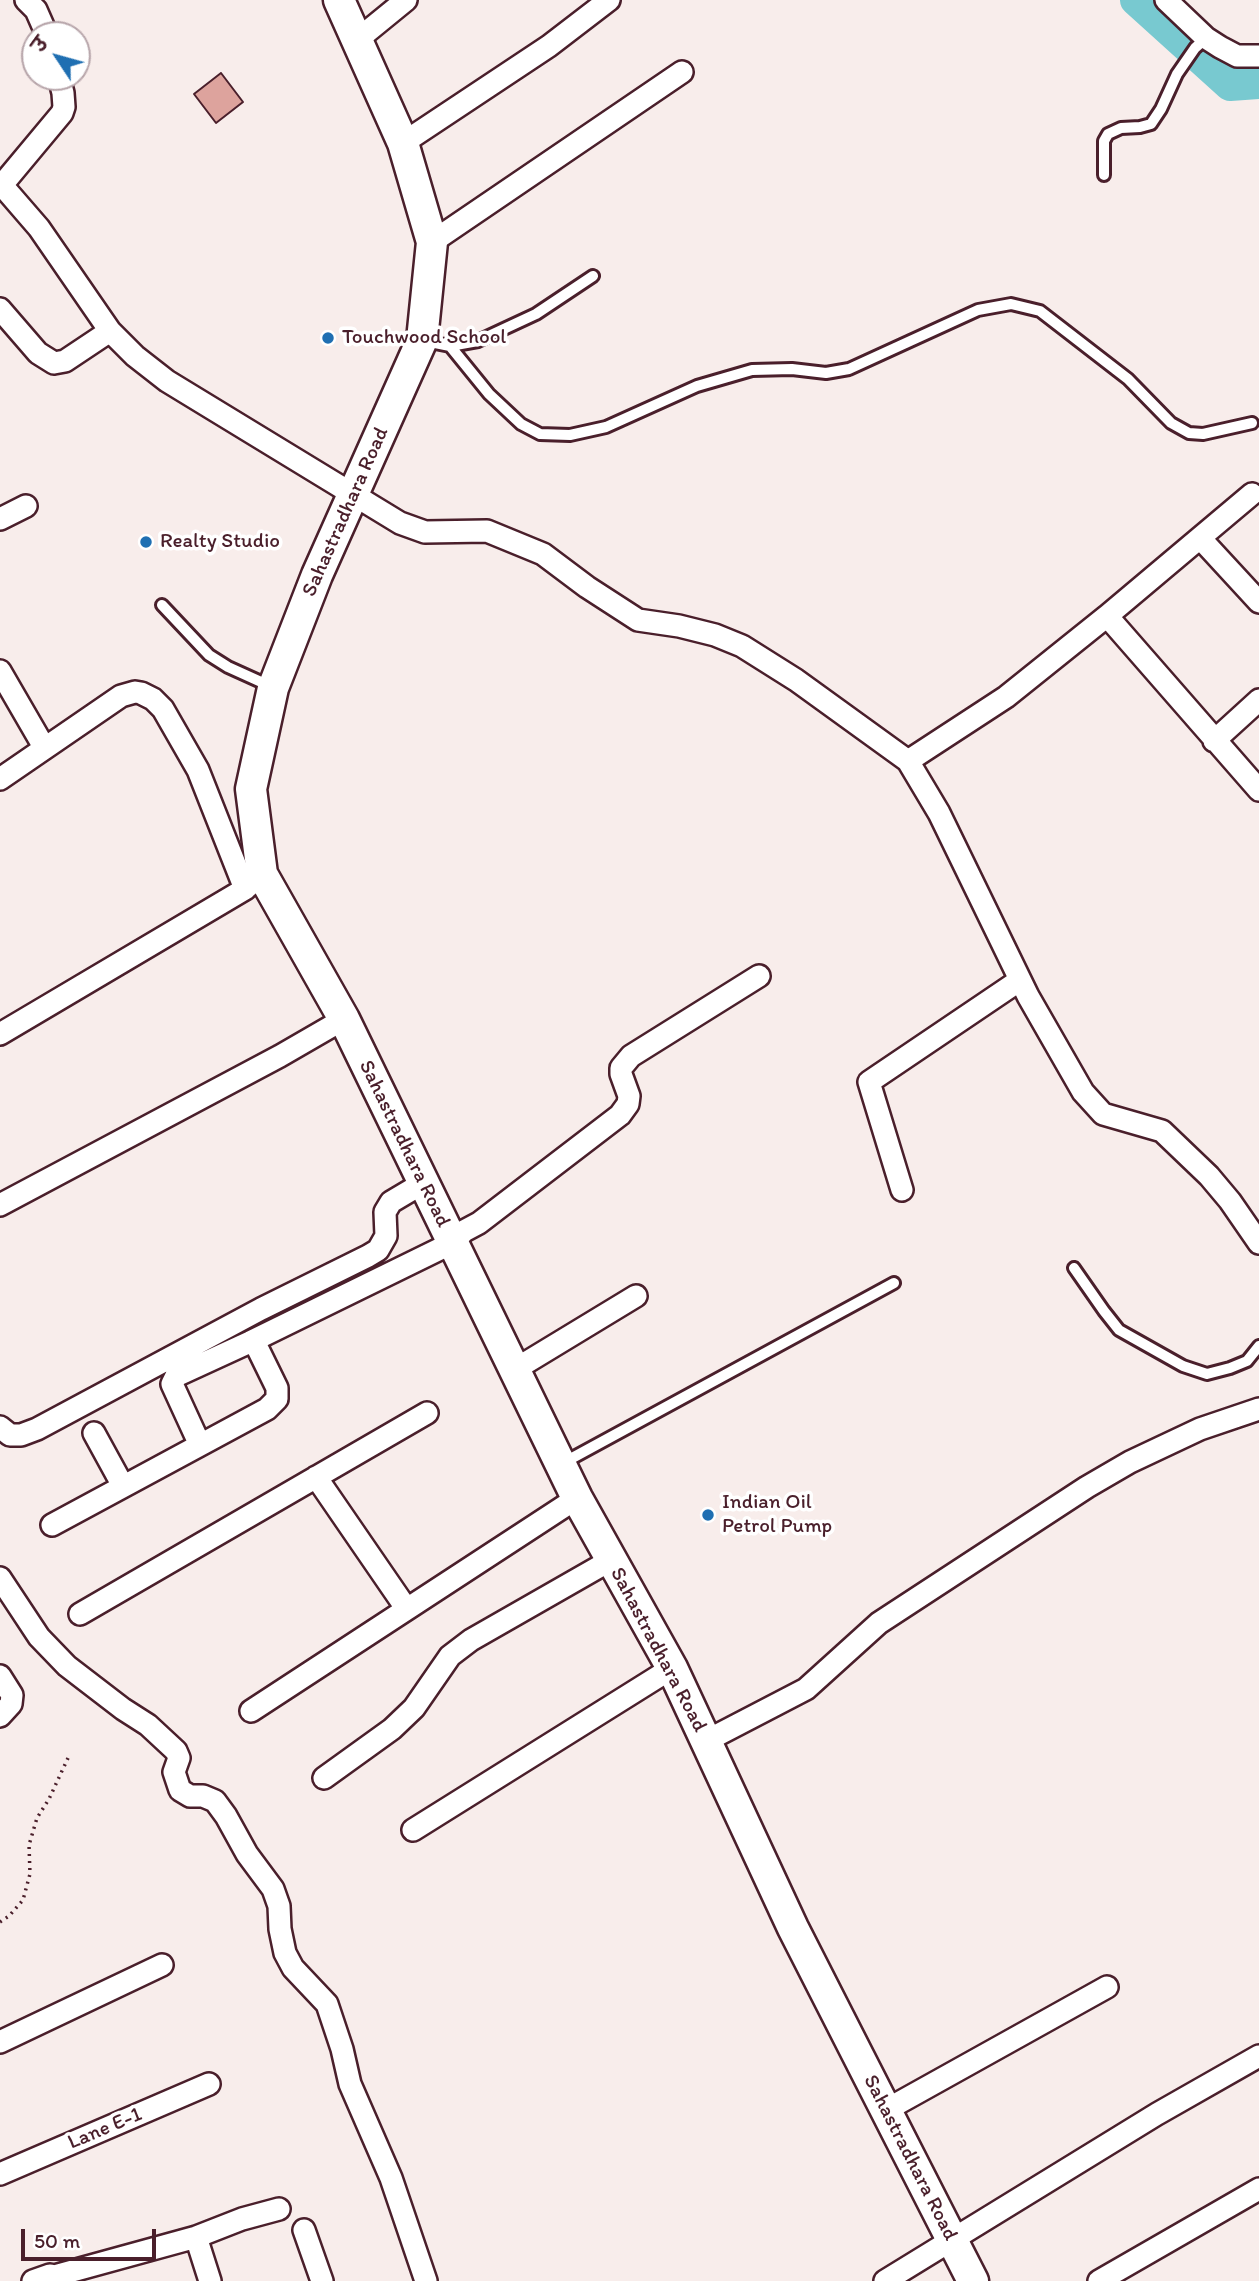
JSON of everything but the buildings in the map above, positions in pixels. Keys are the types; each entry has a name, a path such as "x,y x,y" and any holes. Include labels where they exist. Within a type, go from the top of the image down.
{"main road":[{"name":"Sahastradhara Road","path":"339,0 403,143 432,242 436,343 354,496 317,575 273,688 251,789 253,881 344,1019 560,1465 672,1668 793,1928 973,2281"}],"street":[{"path":"26,0 36,10 41,21"},
{"path":"357,40 406,0"},
{"path":"403,143 549,46 609,0"},
{"path":"1166,0 1200,43 1237,56 1258,50"},
{"path":"432,242 682,72"},
{"path":"62,91 62,113 1,184 39,228 110,331 135,356 167,381 400,523 425,532 488,531 543,554 638,620 715,635 742,646 796,680 908,761 939,813 1020,980 1083,1092 1103,1114 1162,1131 1230,1200 1259,1244"},
{"path":"0,309 38,353 54,363 65,361 110,331"},
{"path":"908,761 1006,697 1201,539 1252,494"},
{"path":"0,519 26,506"},
{"path":"1201,539 1259,602"},
{"path":"1107,616 1259,790"},
{"path":"0,671 44,747"},
{"path":"0,779 121,696 135,692 153,699 163,709 198,770 253,881 0,1034"},
{"path":"1214,741 1259,701"},
{"path":"200,1445 173,1381 178,1374 254,1340 452,1243 464,1231 479,1223 621,1115 628,1104 629,1096 621,1068 631,1056 759,976"},
{"path":"902,1189 869,1082 1020,980"},
{"path":"0,1205 344,1019"},
{"path":"0,1427 10,1435 21,1435 37,1429 368,1256 378,1250 386,1236 386,1212 391,1202 423,1183"},
{"path":"514,1370 636,1296"},
{"path":"52,1525 267,1409 277,1399 277,1388 254,1340"},
{"path":"706,1741 806,1689 879,1623 1087,1487 1130,1462 1189,1435 1259,1409"},
{"path":"80,1614 428,1413"},
{"path":"94,1433 123,1486"},
{"path":"316,1477 406,1608"},
{"path":"251,1711 577,1497"},
{"path":"324,1778 405,1717 450,1656 471,1640 611,1560"},
{"path":"0,1578 39,1637 67,1666 148,1725 176,1751 179,1758 174,1772 180,1790 190,1796 203,1796 215,1801 247,1854 273,1889 285,1953 293,1968 327,2004 350,2084 391,2178 426,2281"},
{"path":"413,1830 672,1668"},
{"path":"0,1676 12,1695 11,1704 0,1716"},
{"path":"0,2042 162,1965"},
{"path":"886,2110 1107,1987"},
{"path":"885,2281 1157,2114 1259,2056"},
{"name":"Lane E-1","path":"0,2174 209,2084"},
{"path":"1099,2281 1259,2189"},
{"path":"48,2279 196,2237 242,2219 279,2209"},
{"path":"304,2230 322,2281"},
{"path":"196,2237 210,2281"}],"lane":[{"path":"1104,174 1104,141 1108,134 1121,128 1151,124 1177,74 1200,43"},
{"path":"436,343 478,341 536,313 593,276"},
{"path":"436,343 521,424 540,434 570,435 606,427 696,386 752,370 792,369 826,373 849,369 978,310 1011,304 1040,311 1128,379 1171,423 1189,433 1203,434 1252,423"},
{"path":"162,605 190,638 209,655 273,688"},
{"path":"1074,1268 1119,1330 1183,1366 1207,1374 1230,1368 1247,1360 1259,1346"},
{"path":"560,1465 894,1283"}],"path":[{"path":"0,1922 23,1900 30,1874 29,1845 37,1818 68,1758"}],"waterway":[{"path":"1136,0 1230,85 1259,83"}],"place":[{"name":"Touchwood School","path":"328,338"},
{"name":"Realty Studio","path":"146,542"},
{"name":"Indian Oil Petrol Pump","path":"708,1515"}]}
